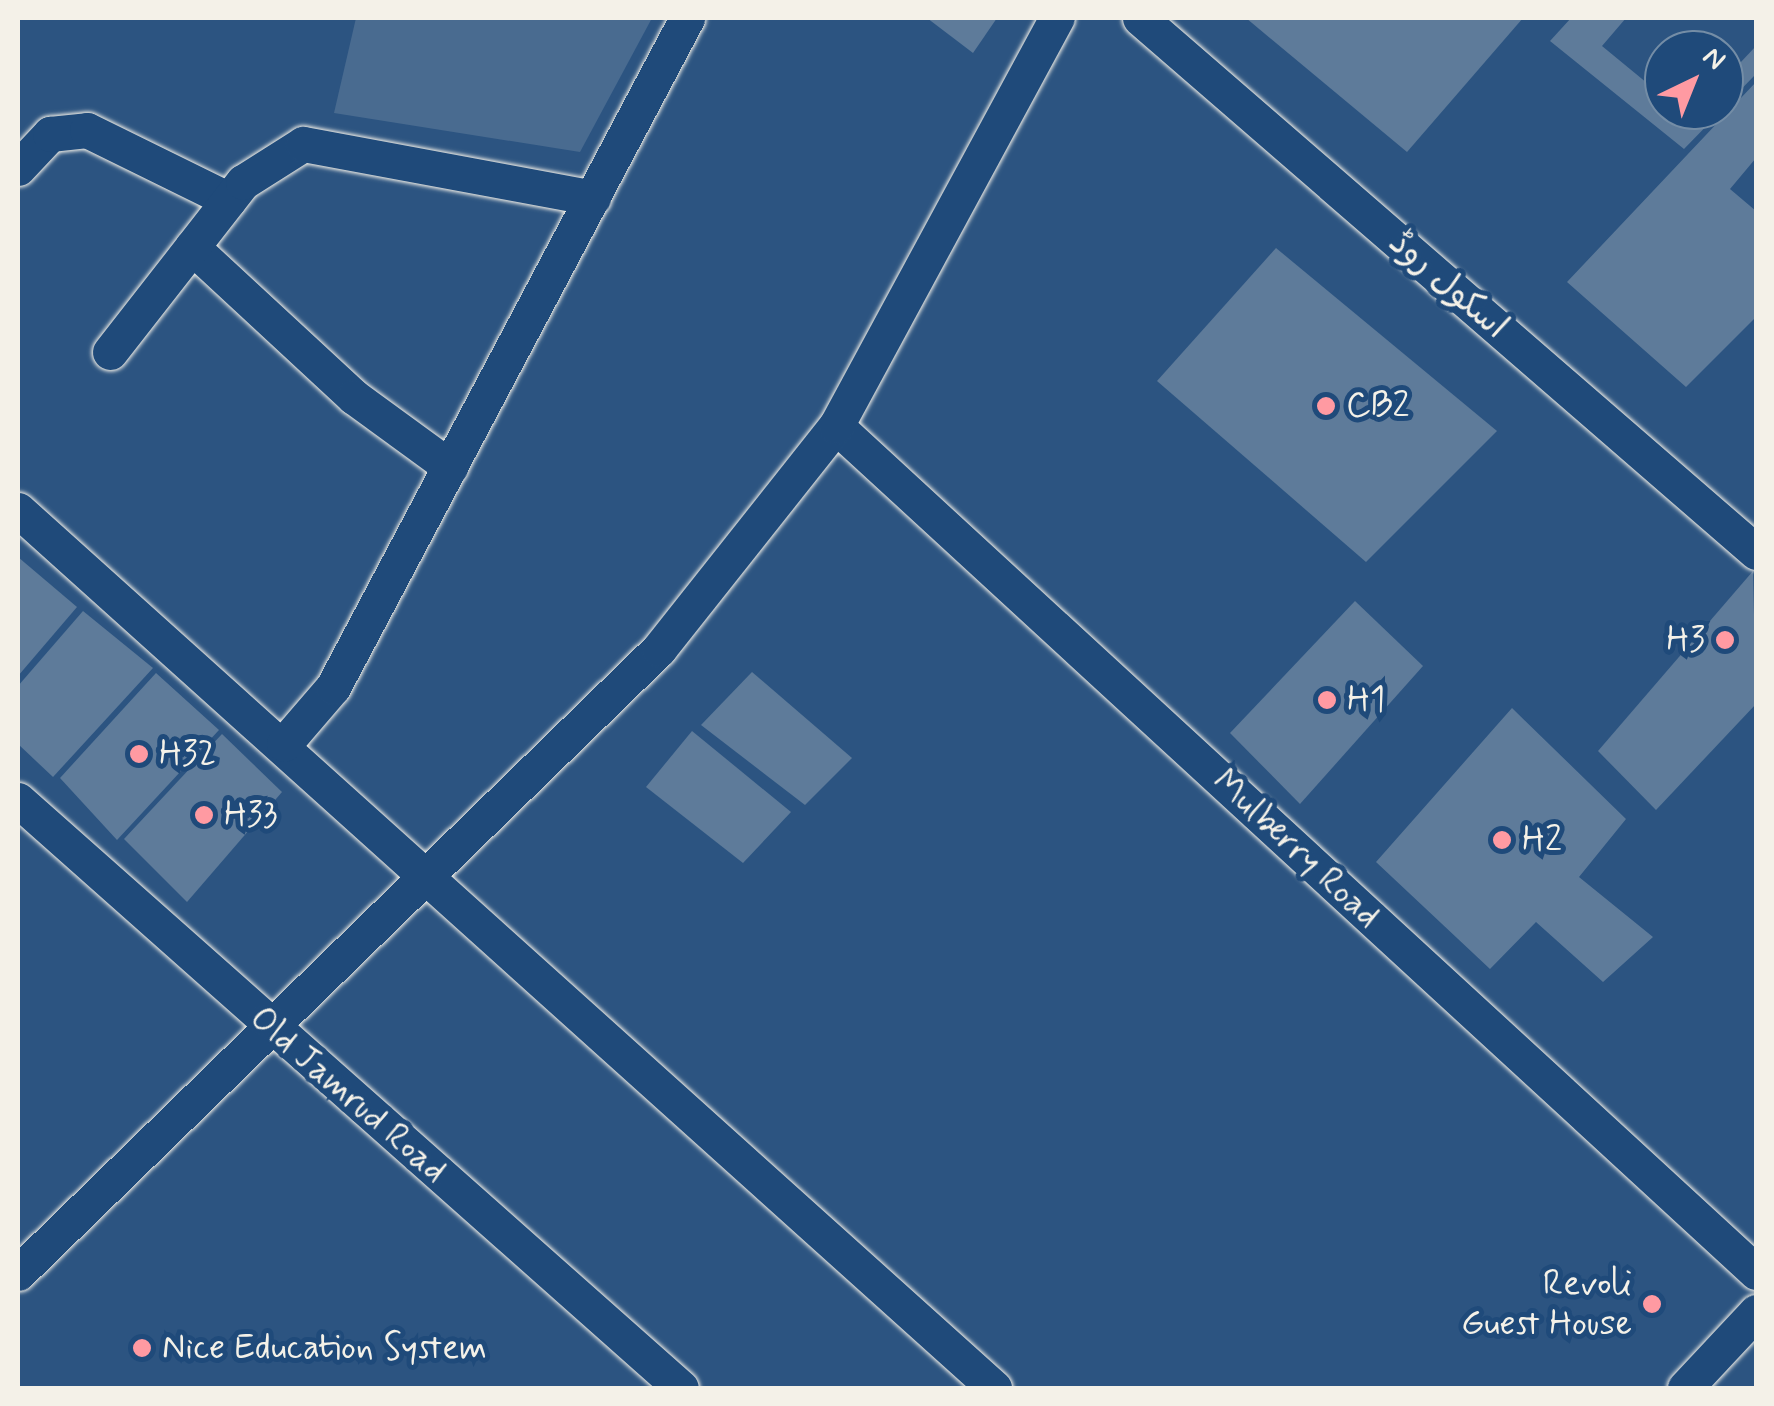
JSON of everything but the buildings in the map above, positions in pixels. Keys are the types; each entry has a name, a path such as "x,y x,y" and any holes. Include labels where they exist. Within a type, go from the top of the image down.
{"street":[{"path":"284,744 334,687 687,18"},
{"path":"18,1273 659,649 836,426 1057,18"},
{"name":"اسکول روڈ","path":"1140,18 1756,552"},
{"path":"18,168 50,134 87,130 229,200"},
{"path":"110,352 243,182 304,144 593,198"},
{"path":"192,247 354,397 450,467"},
{"name":"Mulberry Road","path":"836,426 1756,1272"},
{"path":"18,510 284,744 994,1388"},
{"name":"Old Jamrud Road","path":"18,800 680,1388"},
{"path":"1684,1388 1756,1312"}],"shaded area":[{"path":"356,18 652,18 580,152 334,113"}],"place":[{"name":"CB2","path":"1326,406"},
{"name":"H3","path":"1725,640"},
{"name":"H1","path":"1327,700"},
{"name":"H32","path":"139,754"},
{"name":"H33","path":"204,815"},
{"name":"H2","path":"1502,840"},
{"name":"Revoli Guest House","path":"1652,1304"},
{"name":"Nice Education System","path":"142,1348"}]}
